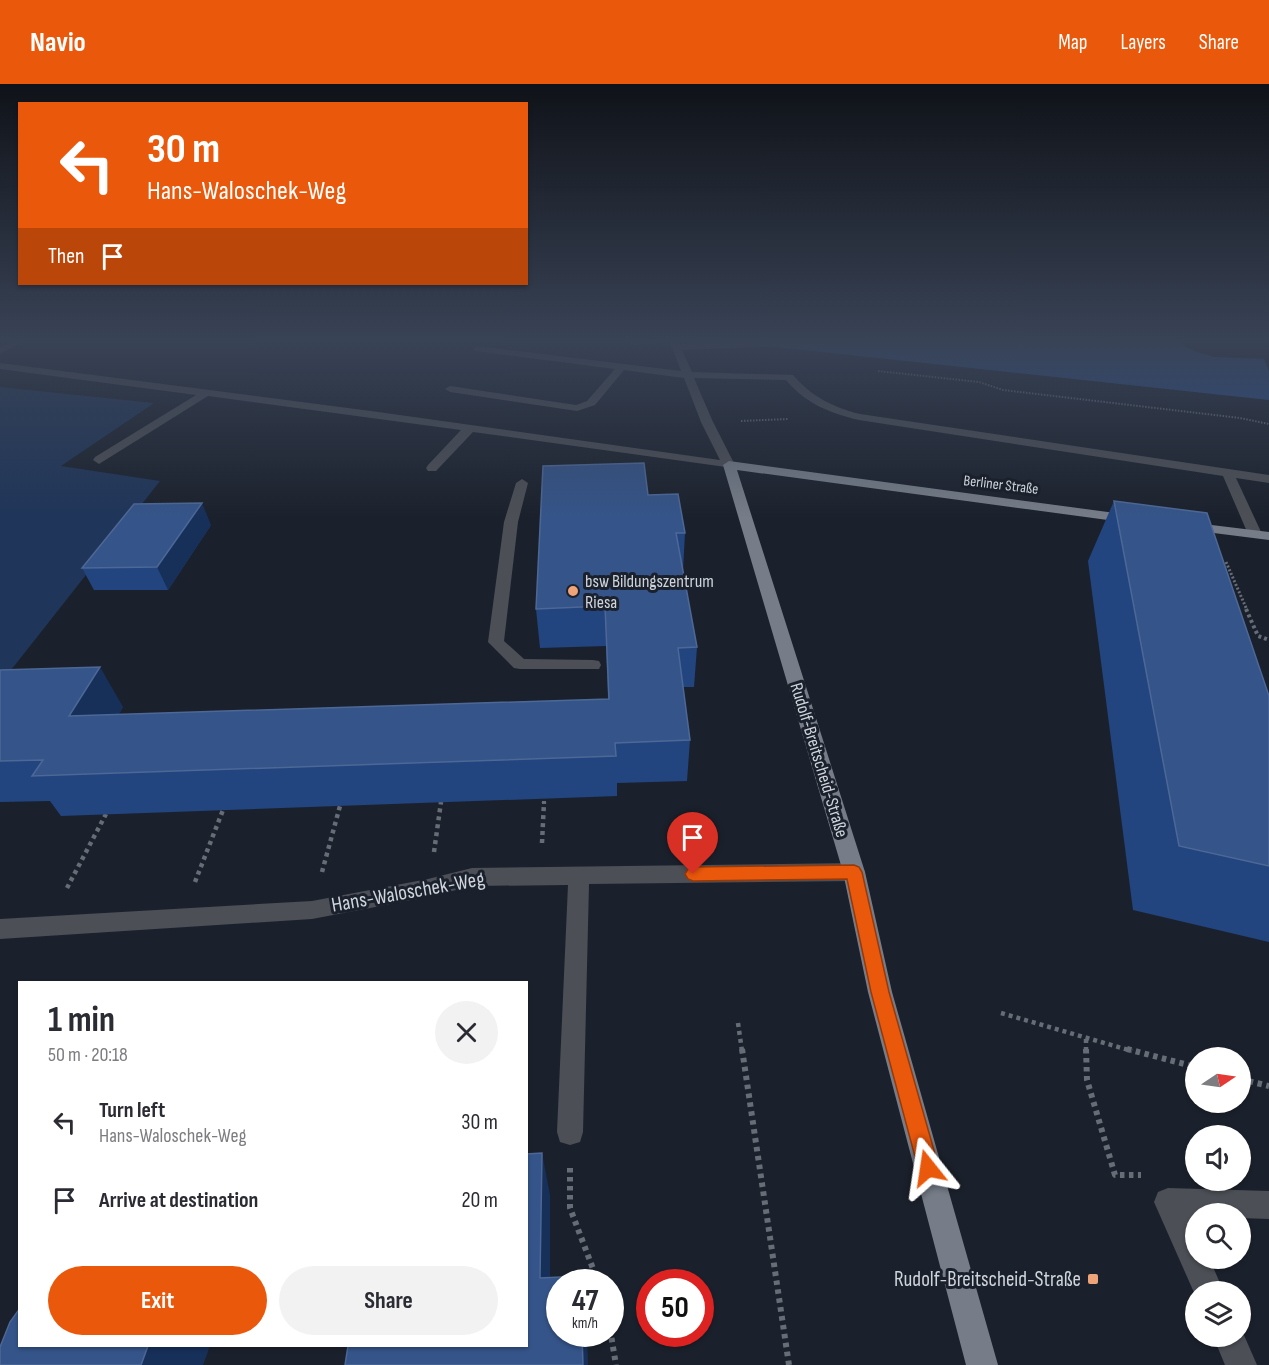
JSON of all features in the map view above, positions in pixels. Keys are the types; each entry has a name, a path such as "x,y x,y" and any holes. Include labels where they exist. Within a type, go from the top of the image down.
{"main road":[{"name":"Berliner Straße","path":"729,465 1140,520"},
{"name":"Rudolf-Breitscheid-Straße","path":"729,465 854,872 880,992 982,1365"},
{"path":"1175,524 1262,535"}],"street":[{"path":"99,460 196,399"},
{"path":"257,399 729,465"},
{"path":"512,399 577,408 591,403 595,399"},
{"name":"Rudolf-Breitscheid-Straße","path":"698,399 729,465"},
{"path":"810,399 817,404 853,416 909,426 1269,479"},
{"path":"432,468 470,428"},
{"path":"1228,474 1262,535"},
{"path":"522,483 512,522 496,642 520,664 593,664"},
{"name":"Hans-Waloschek-Weg","path":"0,929 312,910 428,888 472,877 854,872"},
{"path":"570,1132 579,875"},
{"path":"1204,1281 1168,1202 1269,1205"},
{"path":"1234,1347 1242,1365"}],"path":[{"path":"1077,399 1240,418 1269,424"},
{"path":"708,422 804,419 817,404"},
{"path":"1210,529 1258,636 1269,640"},
{"path":"541,876 544,798"},
{"path":"428,888 441,802"},
{"path":"312,910 340,806"},
{"path":"182,918 223,810"},
{"path":"48,926 106,814"},
{"path":"1001,1013 1086,1039 1185,1064"},
{"path":"738,1023 789,1365"},
{"path":"1086,1039 1087,1080 1115,1175"},
{"path":"1251,1082 1269,1086"},
{"path":"570,1132 570,1209 593,1269"},
{"path":"613,1347 616,1365"}],"shaded area":[{"path":"0,399 113,399 154,403 61,466 160,481 0,684"}],"building":[{"path":"644,463 648,495 678,494 685,533 676,533 697,647 678,648 690,740 615,743 616,756 32,776 43,760 0,761 0,670 100,667 69,716 609,699 605,606 536,609 543,466"},
{"path":"1114,501 1207,513 1269,696 1269,866 1179,846"},
{"path":"202,503 157,567 82,568 134,504"},
{"path":"542,1153 540,1278 546,1278 546,1347 582,1347 583,1365 345,1365 348,1347 528,1347 528,1154"},
{"path":"18,1311 18,1347 148,1347 141,1365 0,1365 0,1347 10,1322"}],"place":[{"name":"bsw Bildungszentrum Riesa","path":"573,591"},
{"name":"Rudolf-Breitscheid-Straße","path":"1093,1279"}],"route":[{"path":"693,874 854,872 880,992 928,1168"}]}
